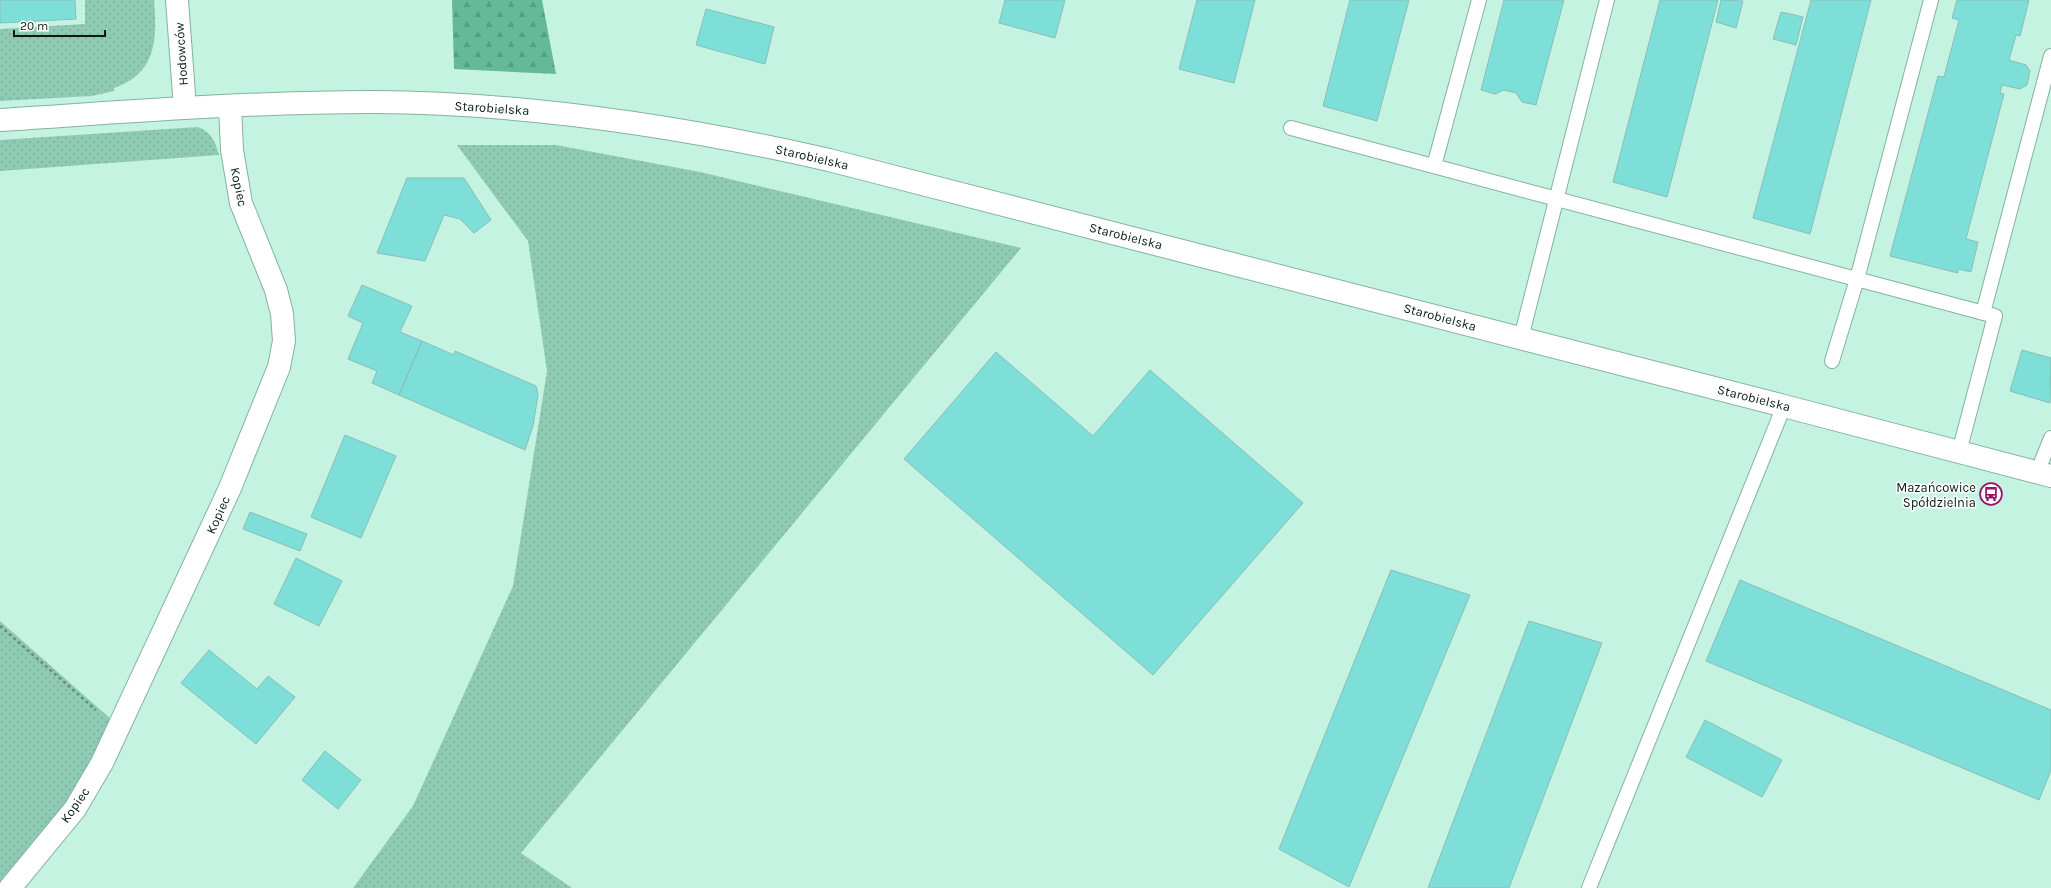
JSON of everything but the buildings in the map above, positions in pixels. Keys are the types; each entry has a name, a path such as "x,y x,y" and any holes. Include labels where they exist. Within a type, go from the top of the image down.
{"street":[{"name":"Hodowców","path":"177,0 185,108"},
{"name":"Starobielska","path":"0,120 185,108 373,102 532,111 683,130 829,160 1522,338 2044,475"},
{"name":"Kopiec","path":"10,888 75,809 102,764 230,488 279,367 284,340 282,314 276,290 241,203 232,150 230,107"}],"lane":[{"path":"1434,166 1479,0"},
{"path":"1522,338 1607,0"},
{"path":"1832,361 1857,279 1931,0"},
{"path":"1983,312 2051,56"},
{"path":"1291,128 1995,316 1959,452"},
{"path":"1589,888 1784,406"},
{"path":"2044,475 2051,438"}],"path":[{"path":"0,626 118,730"}],"green space":[{"path":"85,0 154,0 154,41 146,64 139,73 128,82 114,88 114,91 92,96 0,101 0,29 85,24"},
{"path":"452,0 542,0 556,74 454,69"},
{"path":"198,127 210,135 219,155 0,171 0,140"},
{"path":"457,145 556,145 700,172 1021,248 521,853 572,888 353,888 413,806 513,586 547,371 528,241"},
{"path":"0,621 112,720 96,757 67,803 0,886"}],"place":[{"name":"Mazańcowice Spółdzielnia","path":"1991,494"}]}
